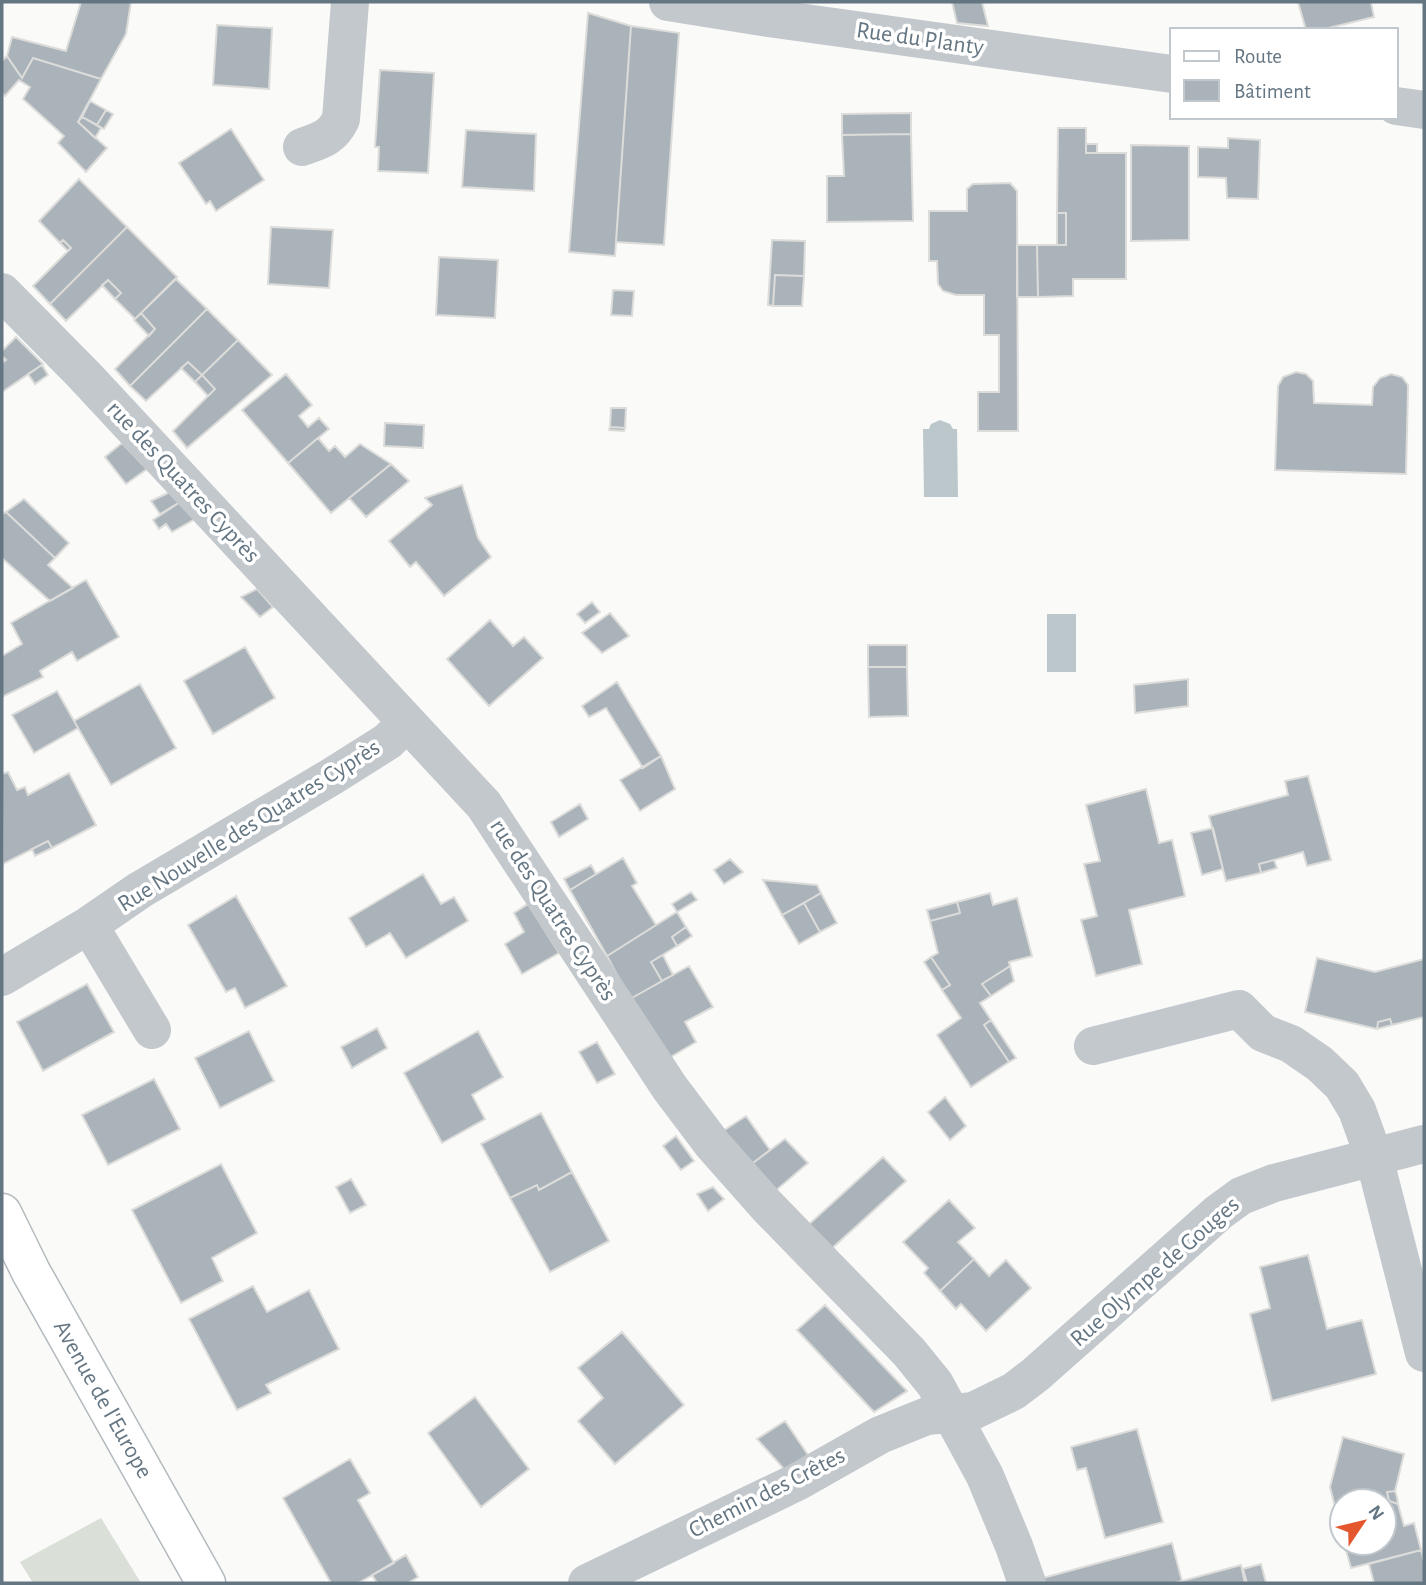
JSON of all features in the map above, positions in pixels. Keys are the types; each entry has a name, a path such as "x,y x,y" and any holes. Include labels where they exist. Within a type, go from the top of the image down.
{"main road":[{"name":"Avenue de l'Europe","path":"2,1213 31,1272 206,1583"}],"street":[{"path":"302,147 323,139 335,130 341,119 350,2"},
{"name":"Rue du Planty","path":"668,2 1170,74"},
{"path":"1398,106 1424,110"},
{"name":"rue des Quatres Cyprès","path":"2,292 85,375 484,805 670,1088 713,1145 767,1206 909,1352 935,1384 985,1476 1027,1583"},
{"name":"Rue Nouvelle des Quatres Cyprès","path":"2,977 89,925 140,890 388,741 406,723"},
{"name":"Rue Nouvelle des Quatres Cyprès","path":"89,925 152,1030"},
{"path":"1093,1046 1239,1009 1263,1033 1310,1057 1342,1086 1357,1110 1374,1157 1424,1353"},
{"name":"Rue Olympe de Gouges","path":"950,1413 973,1411 1014,1391 1035,1376 1219,1212 1241,1196 1274,1183 1424,1144"},
{"name":"Chemin des Crêtes","path":"587,1583 797,1482 880,1435 927,1416 950,1413"}],"shaded area":[{"path":"940,420 957,429 958,497 924,497 923,429 929,429 931,424"},
{"path":"1047,614 1076,614 1076,672 1047,672"},
{"path":"101,1518 141,1583 33,1583 20,1562"}],"building":[{"path":"81,2 131,2 126,34 101,79 33,58 22,78 7,56 12,37 66,51"},
{"path":"952,2 982,2 988,26 957,23"},
{"path":"1298,2 1371,2 1374,17 1328,28 1305,28"},
{"path":"588,13 631,26 615,256 569,252"},
{"path":"217,25 272,28 269,89 213,85"},
{"path":"631,26 679,33 664,245 616,242"},
{"path":"7,56 22,78 33,58 101,79 78,122 107,148 86,172 58,143 64,136 23,99 30,87 19,80 5,96 2,93 2,61"},
{"path":"380,70 434,73 428,173 378,171 379,147 375,147"},
{"path":"90,101 106,110 97,125 82,117"},
{"path":"106,110 113,114 104,129 97,125"},
{"path":"911,113 911,134 842,135 842,114"},
{"path":"82,117 101,128 95,138 78,122"},
{"path":"1058,128 1086,128 1086,153 1126,153 1126,279 1073,279 1073,296 1038,297 1037,245 1066,245 1066,213 1057,213"},
{"path":"231,129 264,180 216,211 210,201 206,204 179,163"},
{"path":"466,130 536,134 534,191 462,187"},
{"path":"911,134 913,221 827,222 827,176 844,176 842,135"},
{"path":"1228,138 1260,140 1258,199 1227,198 1226,178 1198,177 1198,147 1228,148"},
{"path":"1086,144 1097,144 1097,153 1086,153"},
{"path":"1131,145 1189,146 1189,240 1131,241"},
{"path":"79,179 127,227 50,304 33,286 71,248 63,240 60,243 39,221"},
{"path":"1010,183 1017,191 1018,431 978,431 978,392 999,392 999,335 984,335 984,295 956,295 943,291 938,284 937,261 929,261 929,211 967,211 967,189 973,184"},
{"path":"1057,213 1066,213 1066,245 1057,245"},
{"path":"127,227 177,277 135,319 115,299 121,293 108,280 66,321 50,304"},
{"path":"271,227 333,230 329,288 268,284"},
{"path":"63,240 71,248 68,251 60,243"},
{"path":"772,240 805,241 804,276 775,275 773,306 768,305"},
{"path":"1017,245 1037,245 1038,297 1017,297"},
{"path":"439,257 498,260 495,318 436,315"},
{"path":"775,275 804,276 802,306 773,306"},
{"path":"176,279 207,309 130,386 115,369 155,329 141,313"},
{"path":"108,280 121,293 115,299 102,285"},
{"path":"613,290 634,291 632,316 611,315"},
{"path":"207,309 238,340 202,375 188,362 146,401 130,386"},
{"path":"141,313 155,329 149,336 134,320"},
{"path":"16,337 43,364 2,392 2,363 6,360 2,351"},
{"path":"238,340 272,375 187,448 173,431 215,389 202,375"},
{"path":"188,362 202,375 195,382 181,368"},
{"path":"42,365 48,375 35,384 28,374"},
{"path":"1296,372 1306,374 1313,381 1314,403 1372,405 1373,387 1380,378 1391,374 1402,377 1408,385 1406,474 1275,470 1278,386 1283,377"},
{"path":"286,374 312,405 299,416 308,427 319,418 329,429 288,463 242,410"},
{"path":"202,375 215,389 208,396 195,382"},
{"path":"611,408 626,408 625,428 610,427"},
{"path":"385,423 424,425 423,448 384,446"},
{"path":"610,427 625,428 624,431 609,430"},
{"path":"318,438 329,451 335,446 345,457 360,444 391,464 331,513 288,463"},
{"path":"122,443 147,469 126,484 105,457"},
{"path":"391,464 409,481 366,517 349,498"},
{"path":"462,485 478,538 491,557 444,596 416,562 410,567 389,541 432,505 425,498"},
{"path":"170,492 180,502 160,514 151,501"},
{"path":"24,499 69,543 55,558 6,512"},
{"path":"180,502 195,519 172,532 166,524 159,529 153,520"},
{"path":"6,512 55,558 48,565 73,588 50,601 2,558 2,514"},
{"path":"86,580 119,637 77,661 72,652 40,671 43,677 2,697 2,656 22,644 11,623"},
{"path":"257,589 273,607 260,617 241,597"},
{"path":"592,602 600,612 585,623 577,614"},
{"path":"610,613 629,636 602,653 582,633"},
{"path":"490,620 513,646 524,637 543,658 489,706 447,659"},
{"path":"868,645 907,645 907,667 868,667"},
{"path":"245,647 275,698 213,734 184,681"},
{"path":"868,667 907,667 908,716 869,717"},
{"path":"1188,679 1188,706 1135,713 1134,685"},
{"path":"617,682 661,756 643,768 606,708 589,717 582,706"},
{"path":"140,684 176,748 111,785 74,721"},
{"path":"57,691 78,728 34,753 12,715"},
{"path":"661,756 675,789 640,811 620,780"},
{"path":"8,772 17,790 25,787 28,795 69,773 96,825 52,848 48,841 3,864 2,774"},
{"path":"1308,776 1331,860 1307,866 1303,852 1259,864 1261,873 1226,881 1209,816 1288,795 1285,781"},
{"path":"1146,789 1159,843 1172,840 1185,896 1129,910 1142,964 1096,976 1081,920 1097,916 1084,864 1100,861 1086,805"},
{"path":"580,804 588,819 559,837 551,822"},
{"path":"1213,828 1223,869 1202,875 1191,833"},
{"path":"48,841 52,848 35,856 32,849"},
{"path":"623,858 637,883 632,886 656,925 607,956 570,890"},
{"path":"730,859 743,872 724,884 714,870"},
{"path":"1274,860 1277,868 1261,873 1259,864"},
{"path":"591,865 596,874 570,890 564,879"},
{"path":"423,874 441,904 454,897 468,921 406,958 390,933 366,947 349,918"},
{"path":"763,880 817,885 821,893 782,915"},
{"path":"691,892 697,900 677,912 672,904"},
{"path":"821,893 837,923 820,932 804,903"},
{"path":"990,893 993,905 1017,898 1032,956 1009,962 1010,966 982,984 991,996 980,1003 991,1020 984,1025 1009,1062 971,1087 937,1035 961,1018 942,990 950,985 931,957 938,953 930,921 960,913 957,902"},
{"path":"236,896 287,986 245,1008 235,988 226,992 188,925"},
{"path":"957,902 960,913 930,921 927,910"},
{"path":"804,903 820,932 799,944 782,915"},
{"path":"528,904 559,953 522,974 505,944 524,932 514,913"},
{"path":"677,912 686,927 672,937 677,946 651,962 662,981 630,999 607,956"},
{"path":"686,927 692,936 677,946 672,937"},
{"path":"663,955 673,975 662,981 651,962"},
{"path":"931,957 950,985 942,990 924,962"},
{"path":"1317,958 1375,972 1424,959 1424,1017 1392,1025 1390,1019 1378,1022 1377,1029 1305,1012"},
{"path":"689,966 713,1007 685,1022 696,1042 669,1058 630,999"},
{"path":"1010,966 1014,981 991,996 982,984"},
{"path":"87,984 114,1032 43,1071 17,1022"},
{"path":"1390,1019 1392,1025 1377,1029 1378,1022"},
{"path":"991,1020 1016,1058 1009,1062 984,1025"},
{"path":"377,1028 387,1048 352,1068 341,1047"},
{"path":"249,1031 274,1081 220,1108 195,1058"},
{"path":"478,1031 503,1077 472,1095 485,1119 442,1143 404,1073"},
{"path":"597,1042 615,1074 597,1083 579,1052"},
{"path":"154,1079 180,1129 108,1165 82,1115"},
{"path":"945,1097 966,1126 950,1140 928,1112"},
{"path":"541,1113 572,1172 539,1190 537,1185 510,1198 481,1144"},
{"path":"746,1116 770,1150 749,1166 723,1131"},
{"path":"676,1136 694,1161 681,1170 663,1146"},
{"path":"785,1139 808,1163 774,1192 749,1166"},
{"path":"883,1157 906,1181 829,1251 806,1227"},
{"path":"221,1164 257,1233 212,1258 223,1281 181,1303 132,1210"},
{"path":"572,1172 609,1241 550,1272 510,1198 537,1185 539,1190"},
{"path":"351,1179 366,1205 350,1213 336,1187"},
{"path":"713,1187 724,1199 708,1211 697,1194"},
{"path":"949,1200 975,1228 958,1242 974,1259 940,1291 924,1273 928,1268 903,1242"},
{"path":"1308,1255 1327,1329 1362,1320 1376,1374 1272,1401 1250,1314 1270,1308 1260,1267"},
{"path":"974,1259 989,1276 1006,1260 1031,1288 986,1331 961,1304 956,1309 940,1291"},
{"path":"253,1286 267,1312 309,1290 339,1349 266,1385 271,1393 237,1410 189,1319"},
{"path":"825,1305 907,1391 874,1412 797,1330"},
{"path":"622,1332 684,1405 615,1464 578,1421 603,1398 578,1368"},
{"path":"475,1397 529,1469 481,1507 428,1433"},
{"path":"785,1421 808,1455 785,1470 757,1439"},
{"path":"1137,1429 1163,1522 1105,1538 1086,1468 1077,1470 1071,1447"},
{"path":"1343,1437 1404,1454 1396,1487 1330,1487"},
{"path":"350,1459 370,1493 358,1500 394,1563 358,1583 331,1583 283,1498"},
{"path":"1398,1504 1404,1526 1414,1523 1421,1550 1398,1556"},
{"path":"1172,1543 1182,1581 1044,1583 1043,1578"},
{"path":"1421,1550 1424,1583 1374,1583 1369,1564"},
{"path":"406,1555 418,1577 408,1583 377,1583 372,1575"},
{"path":"1348,1557 1394,1557 1351,1568"},
{"path":"1261,1564 1266,1583 1247,1583 1243,1569"},
{"path":"1241,1565 1245,1583 1174,1583 1182,1581"}]}
